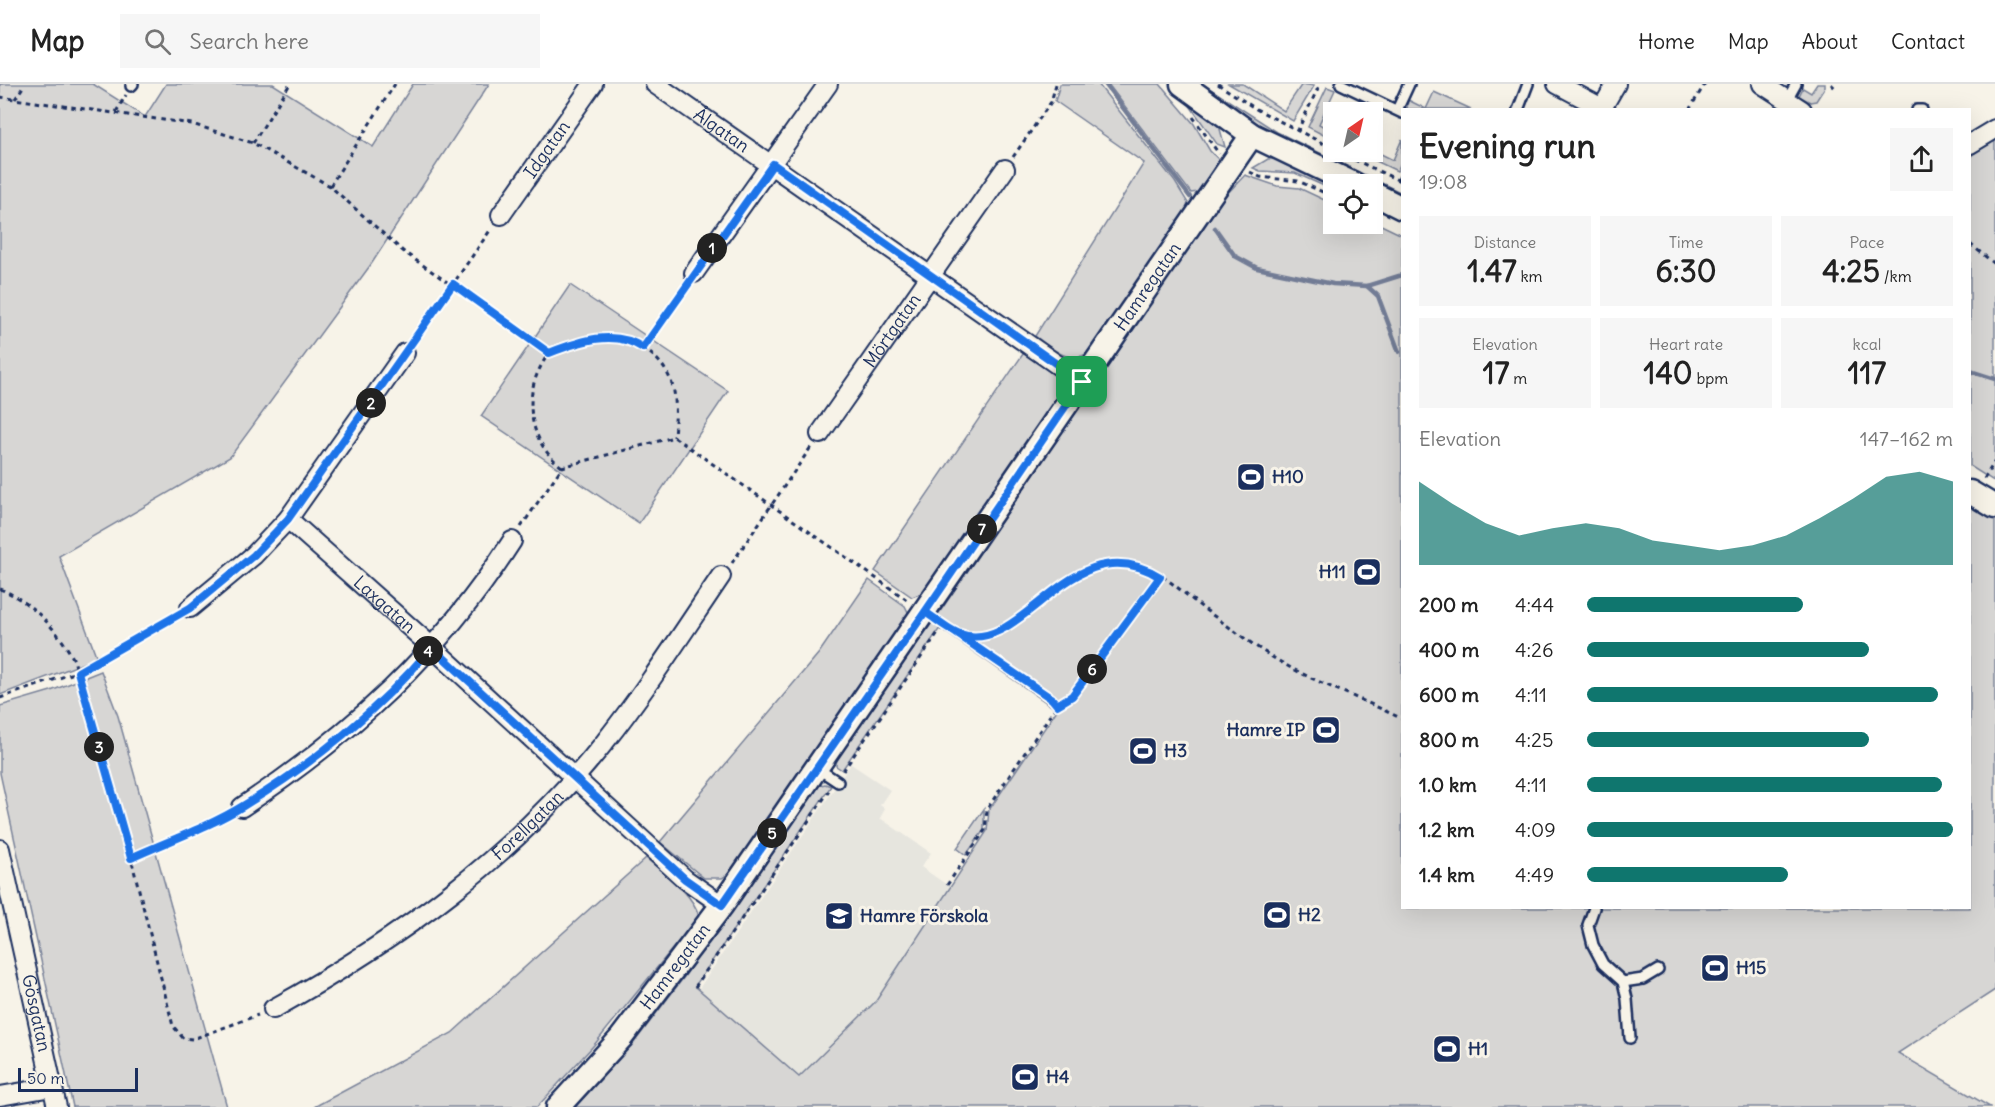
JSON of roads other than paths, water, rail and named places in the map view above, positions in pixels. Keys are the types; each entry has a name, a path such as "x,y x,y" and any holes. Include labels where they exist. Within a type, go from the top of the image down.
{"street":[{"name":"Idgatan","path":"501,215 593,84"},
{"name":"Ålgatan","path":"655,84 773,164 1082,382"},
{"path":"694,273 828,84"},
{"path":"1182,84 1252,135 1333,174"},
{"path":"1557,84 1600,108"},
{"path":"1603,108 1616,84"},
{"path":"1762,84 1794,105"},
{"path":"1971,143 1995,129"},
{"name":"Hamregatan","path":"558,1107 621,1038 722,905 817,768 934,618 1082,382 1252,135"},
{"name":"Mörtgatan","path":"820,434 1005,169"},
{"path":"1383,198 1401,208"},
{"path":"190,608 254,555 288,519 405,353"},
{"path":"1977,486 1995,507"},
{"name":"Laxgatan","path":"288,519 432,647 685,879 722,905"},
{"path":"242,807 298,770 397,686 488,578 512,541"},
{"name":"Forellgatan","path":"273,1009 350,965 418,920 517,838 574,778 639,698 721,576"},
{"name":"Gösgatan","path":"0,849 5,898 57,1107"},
{"path":"0,1096 52,1087"}],"lane":[{"path":"1341,84 1400,112"},
{"path":"1401,108 1409,84"},
{"path":"1519,108 1528,84"},
{"path":"1794,105 1796,84"},
{"path":"817,768 837,782"},
{"path":"1594,909 1588,925 1593,945 1603,964 1623,982 1630,1038"},
{"path":"1623,982 1643,979 1658,970"}],"waterway":[{"path":"1105,84 1190,197"},
{"path":"1215,228 1235,256 1257,268 1333,284 1367,286 1401,275"},
{"path":"1367,286 1378,296 1399,352"},
{"path":"1971,371 1995,379"}],"place":[{"name":"H10","path":"1251,477"},
{"name":"H11","path":"1367,572"},
{"name":"Hamre IP","path":"1326,730"},
{"name":"H3","path":"1143,751"},
{"name":"H2","path":"1277,915"},
{"name":"Hamre Förskola","path":"839,916"},
{"name":"H15","path":"1715,968"},
{"name":"H1","path":"1447,1049"},
{"name":"H4","path":"1025,1077"}]}
